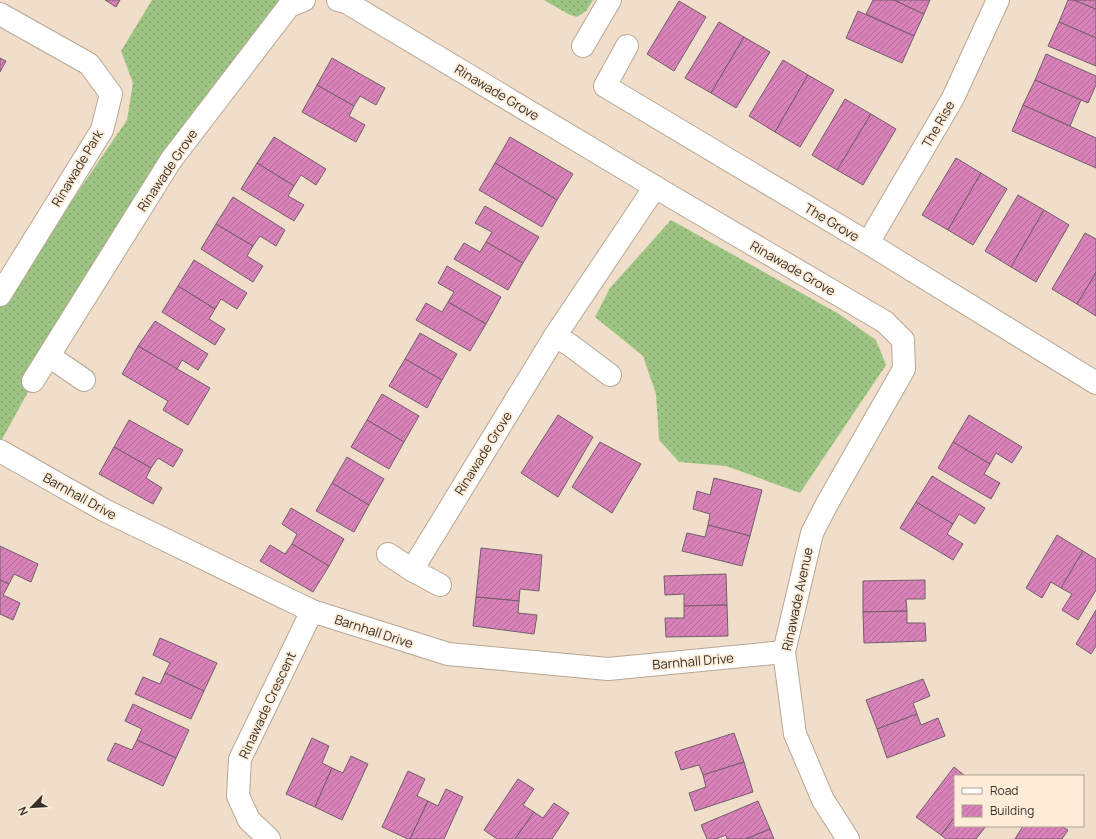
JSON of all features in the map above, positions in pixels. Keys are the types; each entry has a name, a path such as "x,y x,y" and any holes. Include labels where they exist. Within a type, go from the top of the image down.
{"street":[{"name":"Rinawade Grove","path":"34,380 171,160 289,6 304,0"},
{"name":"Rinawade Grove","path":"338,0 346,2 655,187 885,322 903,340 904,369"},
{"path":"583,46 610,0"},
{"name":"The Rise","path":"868,243 953,98 998,0"},
{"name":"Rinawade Park","path":"0,14 89,64 111,94 102,130 0,295"},
{"name":"The Grove","path":"627,46 605,86 868,243 1096,383"},
{"name":"Rinawade Grove","path":"412,570 555,336 655,187"},
{"path":"555,336 570,345 610,376"},
{"path":"49,356 84,380"},
{"name":"Rinawade Avenue","path":"848,839 823,800 794,734 784,652 812,533 828,502 904,369"},
{"name":"Barnhall Drive","path":"0,451 104,510 312,612 448,654 608,669 784,652"},
{"path":"388,554 412,570 440,585"},
{"name":"Rinawade Crescent","path":"269,839 249,820 238,796 240,758 312,612"}],"green space":[{"path":"152,0 279,0 171,160 34,381 0,443 0,306 127,120 133,83 121,51"},
{"path":"544,0 593,0 586,11 577,17 568,14"},
{"path":"671,220 839,314 876,340 886,365 800,493 726,466 679,462 659,440 656,394 643,356 595,317 610,288"}],"building":[{"path":"105,0 120,0 116,7"},
{"path":"873,0 894,0 924,14 914,36 866,14"},
{"path":"894,0 930,0 924,14"},
{"path":"1068,0 1074,0 1096,9 1096,38 1059,22"},
{"path":"1074,0 1096,0 1096,9"},
{"path":"679,1 706,17 674,71 647,54"},
{"path":"858,11 914,36 902,63 846,38"},
{"path":"719,22 744,37 711,93 685,78"},
{"path":"1059,22 1096,38 1096,66 1048,46"},
{"path":"744,37 770,52 736,108 711,93"},
{"path":"1046,54 1096,76 1096,85 1088,103 1035,80"},
{"path":"0,58 6,61 0,72"},
{"path":"332,58 385,88 376,105 360,96 354,106 317,85"},
{"path":"783,60 808,75 775,132 749,116"},
{"path":"808,75 834,90 800,147 775,132"},
{"path":"1035,80 1081,100 1070,126 1023,105"},
{"path":"317,85 354,106 349,116 365,125 356,142 302,112"},
{"path":"845,99 871,114 837,170 812,155"},
{"path":"1023,105 1096,138 1096,168 1012,131"},
{"path":"871,114 896,129 863,185 837,170"},
{"path":"274,137 326,169 316,185 301,175 294,186 257,163"},
{"path":"510,137 573,174 557,200 495,163"},
{"path":"956,158 981,173 948,230 922,215"},
{"path":"257,163 294,186 288,196 304,205 294,221 241,189"},
{"path":"495,163 557,200 542,227 479,190"},
{"path":"981,173 1007,189 973,245 948,230"},
{"path":"1018,195 1044,210 1011,267 985,251"},
{"path":"233,197 285,230 276,246 260,236 253,246 216,224"},
{"path":"485,206 539,237 523,263 486,242 492,232 475,223"},
{"path":"1044,210 1069,225 1036,282 1011,267"},
{"path":"216,224 253,246 247,256 263,266 253,282 201,249"},
{"path":"1085,233 1096,239 1096,273 1077,304 1052,289"},
{"path":"486,242 523,263 508,290 454,259 464,243 480,252"},
{"path":"194,260 247,293 237,309 221,299 215,309 178,286"},
{"path":"447,266 501,297 486,324 448,302 454,292 438,283"},
{"path":"1096,273 1096,316 1077,304"},
{"path":"178,286 215,309 209,319 225,329 215,345 162,312"},
{"path":"448,302 486,324 470,351 416,320 426,303 442,312"},
{"path":"155,321 208,354 198,370 182,360 177,369 138,346"},
{"path":"420,333 457,354 442,380 405,359"},
{"path":"138,346 210,388 188,425 163,410 168,401 122,374"},
{"path":"405,359 442,380 427,408 389,386"},
{"path":"382,394 419,416 404,442 367,420"},
{"path":"558,415 593,437 558,497 521,473"},
{"path":"969,415 1022,447 1012,463 996,453 990,464 953,442"},
{"path":"129,420 183,450 173,467 158,458 151,468 114,447"},
{"path":"367,420 404,442 389,469 351,447"},
{"path":"600,442 641,464 612,513 572,487"},
{"path":"953,442 990,464 984,474 1000,483 991,499 938,468"},
{"path":"114,447 151,468 146,478 162,488 153,504 99,474"},
{"path":"347,457 384,479 369,505 332,483"},
{"path":"932,476 985,508 975,524 959,514 953,524 916,502"},
{"path":"714,478 762,490 750,536 708,525 710,514 693,509 697,491 710,495"},
{"path":"332,483 369,505 354,532 316,511"},
{"path":"916,502 953,524 947,534 963,544 953,560 900,528"},
{"path":"291,508 344,539 329,566 292,544 297,534 282,524"},
{"path":"708,525 750,536 742,566 682,551 687,533 705,537"},
{"path":"1057,535 1083,551 1061,588 1051,582 1042,598 1026,588"},
{"path":"292,544 329,566 313,592 260,561 270,545 285,554"},
{"path":"0,546 38,564 31,582 14,574 9,584 0,580"},
{"path":"481,548 542,555 539,591 520,589 519,601 476,597"},
{"path":"1083,551 1096,559 1096,590 1078,620 1062,610 1072,594 1061,588"},
{"path":"726,574 727,605 684,606 684,594 665,595 664,576"},
{"path":"0,580 9,584 3,595 20,603 13,620 0,614"},
{"path":"925,580 925,599 906,599 907,611 863,612 863,581"},
{"path":"476,597 519,601 518,613 537,615 534,634 473,626"},
{"path":"727,605 728,636 666,637 665,618 684,618 684,606"},
{"path":"1096,610 1096,646 1091,654 1076,644"},
{"path":"907,611 907,623 925,623 926,641 864,643 863,612"},
{"path":"160,638 217,663 204,691 165,673 170,663 153,655"},
{"path":"165,673 204,691 191,719 135,694 143,677 160,684"},
{"path":"923,679 930,696 913,703 917,714 877,729 866,700"},
{"path":"133,704 189,730 176,758 137,740 142,729 125,721"},
{"path":"917,714 921,725 938,718 945,736 887,758 877,729"},
{"path":"734,733 744,762 703,775 699,765 681,770 675,752"},
{"path":"312,738 329,746 322,763 332,768 315,807 286,794"},
{"path":"137,740 176,758 163,786 107,760 115,743 132,750"},
{"path":"351,756 368,764 342,820 315,807 332,768 343,773"},
{"path":"744,762 753,792 695,811 689,793 706,787 703,775"},
{"path":"954,767 964,775 954,775 954,818 941,835 916,817"},
{"path":"408,771 425,779 417,796 428,801 410,839 382,827"},
{"path":"518,779 534,789 523,805 534,812 515,839 497,839 484,830"},
{"path":"446,789 463,797 444,839 410,839 428,801 438,806"},
{"path":"758,801 770,829 746,839 727,839 726,835 716,839 707,839 701,825"},
{"path":"554,803 569,813 552,839 515,839 534,812 543,818"},
{"path":"954,818 954,827 985,827 976,839 946,839 941,835"},
{"path":"1022,827 1063,827 1068,830 1062,839 1015,839"},
{"path":"770,829 774,839 746,839"}]}
